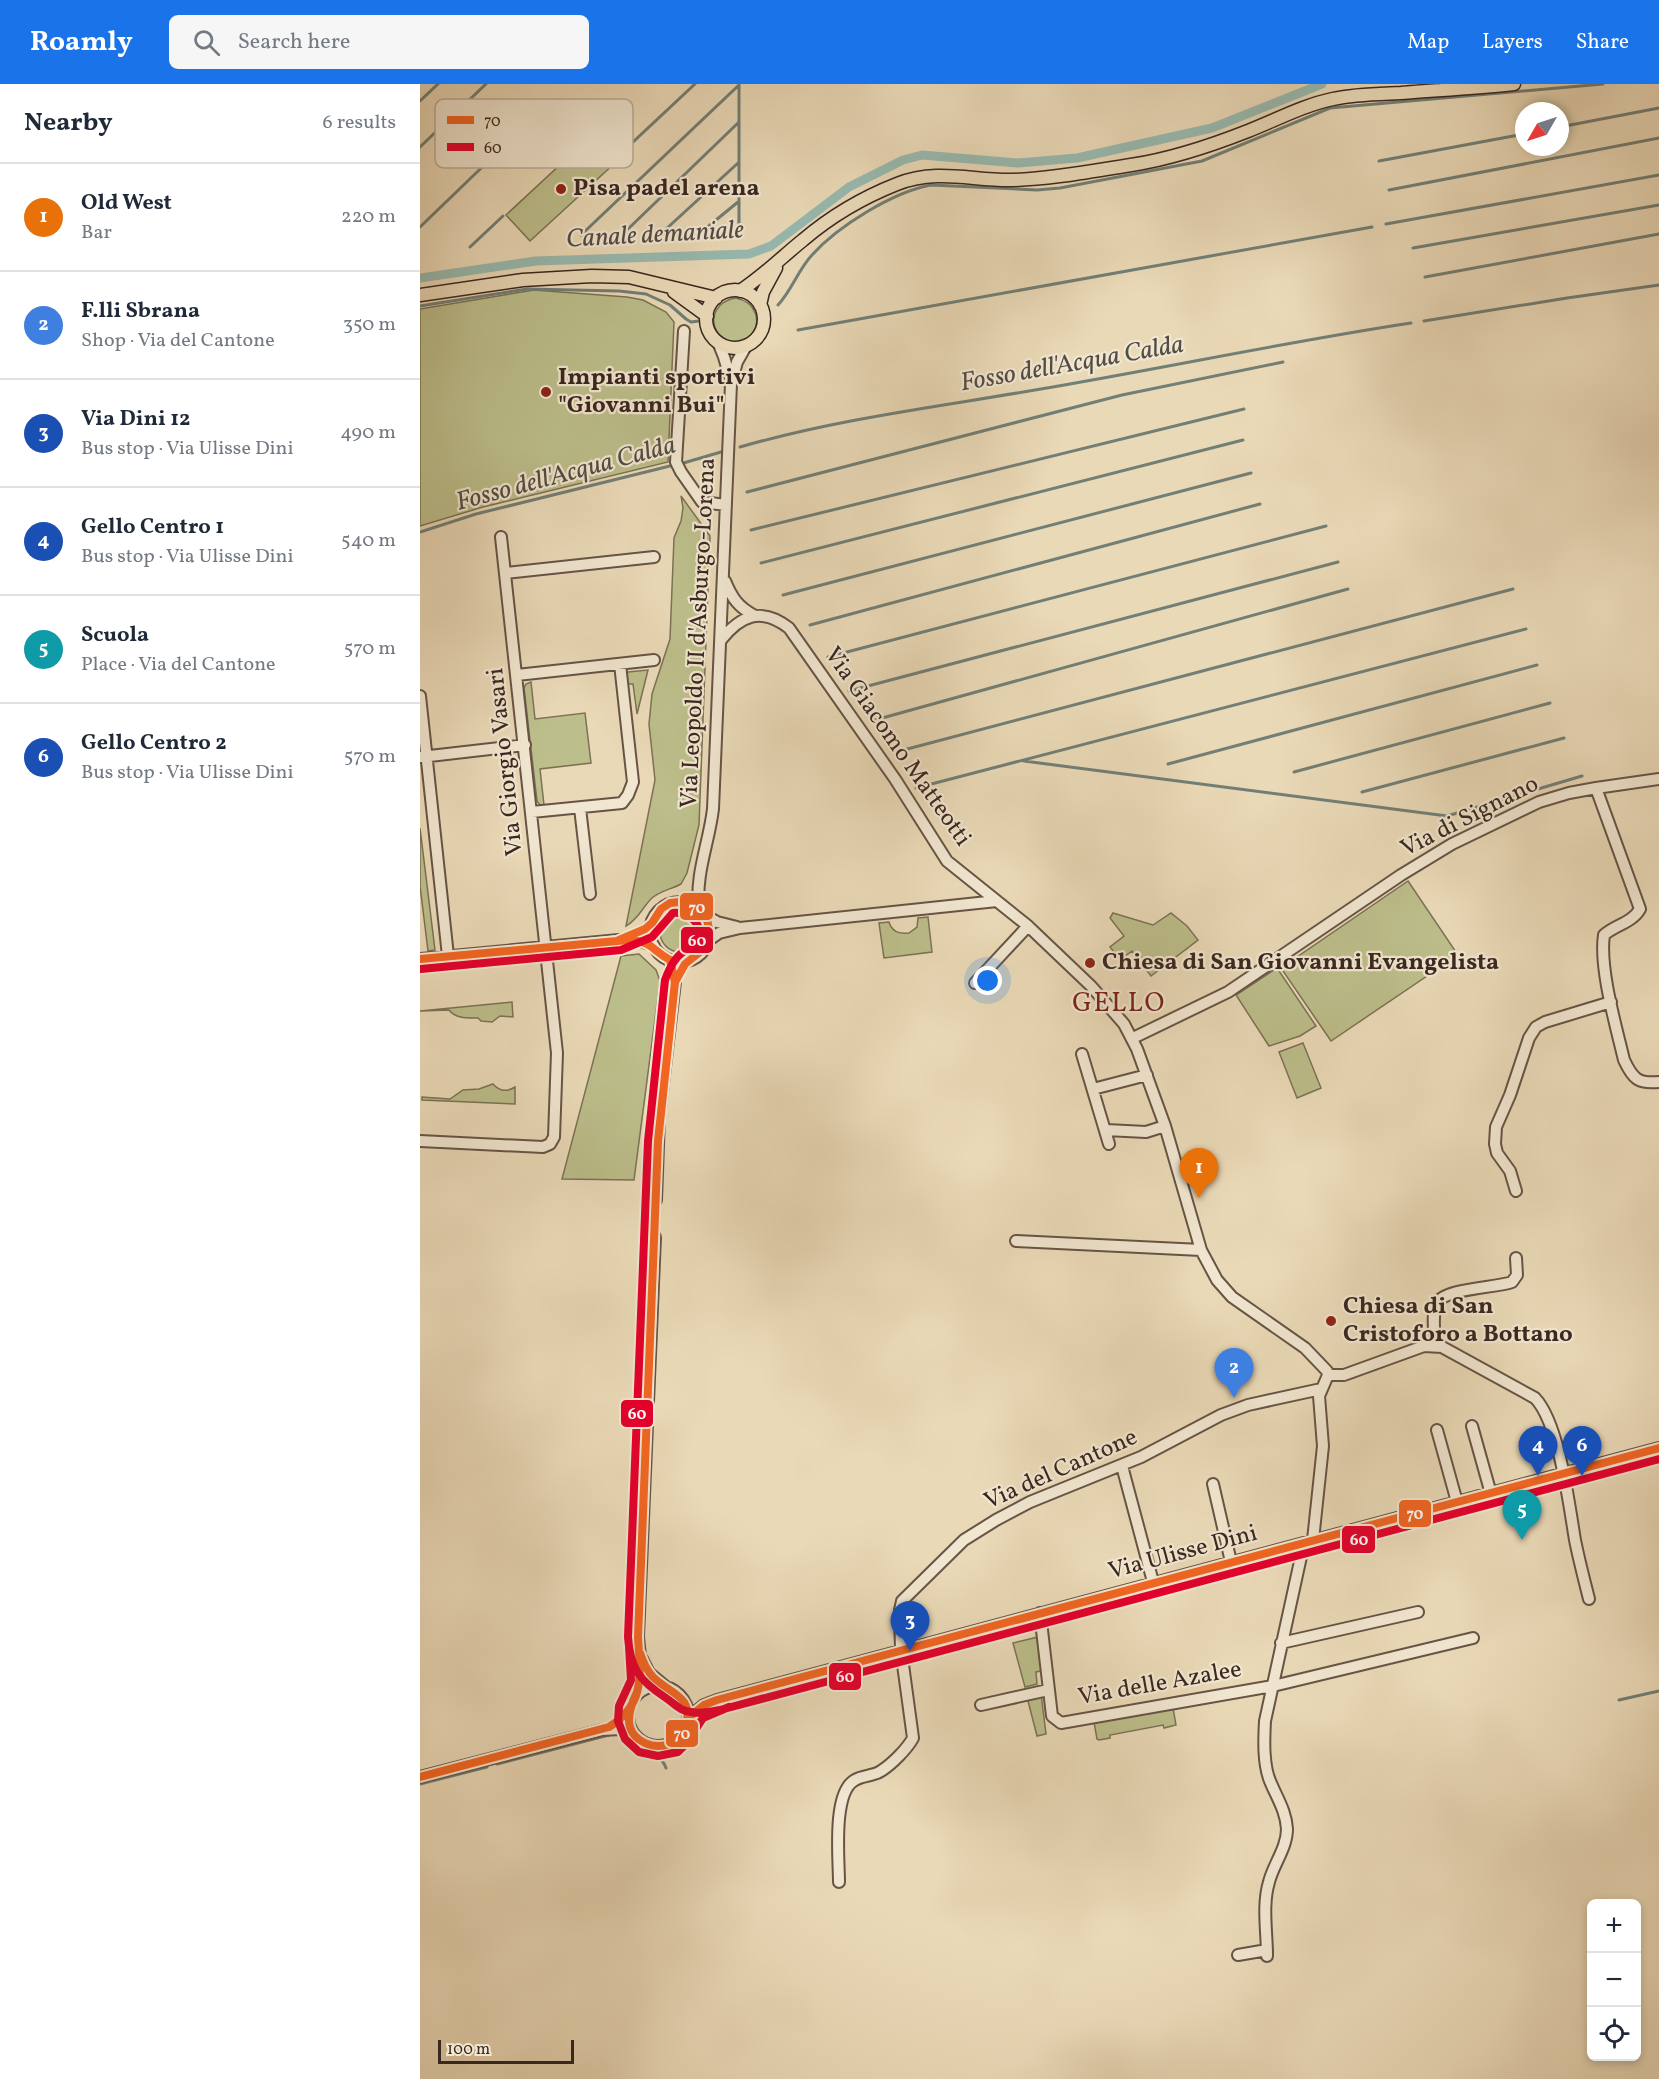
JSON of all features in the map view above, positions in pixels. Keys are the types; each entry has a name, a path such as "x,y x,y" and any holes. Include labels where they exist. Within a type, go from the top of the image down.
{"main road":[{"path":"740,291 779,262 805,238 848,209 888,187 917,178 951,175 1023,180 1134,165 1172,157 1215,143 1332,99 1514,84"},
{"path":"760,305 763,292 779,262"},
{"path":"420,296 524,280 582,276 629,277 716,298"},
{"path":"669,288 707,316"},
{"path":"740,291 750,295 760,305 764,316 762,330 757,338 746,346 731,348 718,342 709,331 707,316 716,298 727,292 740,291"}],"street":[{"path":"684,330 677,465 702,502 726,505"},
{"path":"718,342 732,384"},
{"path":"732,384 737,362 746,346"},
{"name":"Via Leopoldo II d'Asburgo-Lorena","path":"678,902 689,894 697,882 713,809 732,384"},
{"name":"Via Giorgio Vasari","path":"420,1142 543,1147 552,1142 557,1053 501,537"},
{"path":"506,573 654,557"},
{"name":"Via Giacomo Matteotti","path":"724,577 732,598 737,604 755,616 776,619 789,627 895,779 947,861 1028,926 1107,1003 1124,1024 1147,1075 1165,1126 1202,1250 1224,1289 1241,1304 1305,1348 1326,1368 1328,1375"},
{"path":"721,640 738,622 755,616"},
{"path":"517,675 654,660"},
{"path":"532,812 622,803 631,790 633,782 620,664"},
{"path":"420,696 423,757 448,956"},
{"path":"423,757 525,745"},
{"name":"Via di Signano","path":"1132,1038 1228,992 1401,875 1452,844 1539,802 1569,793 1659,779"},
{"path":"1596,788 1640,909 1630,921 1604,935 1603,952 1611,1002 1624,1060 1628,1067 1638,1080 1645,1083 1659,1082"},
{"path":"580,808 590,894"},
{"name":"Via Leopoldo II d'Asburgo-Lorena","path":"697,882 702,912"},
{"path":"675,982 688,961 701,953 709,940 719,933 740,928 997,901"},
{"path":"688,961 670,960 654,946 651,939 651,924 661,908 678,902 693,905 717,922 740,928"},
{"path":"702,912 710,928 709,940"},
{"path":"619,939 639,932 651,924"},
{"path":"975,983 1028,926"},
{"path":"420,959 619,939 641,941 654,946"},
{"path":"656,1200 659,1118 675,982 670,960"},
{"path":"1516,1191 1510,1171 1497,1153 1496,1126 1510,1095 1529,1038 1536,1027 1545,1022 1611,1002"},
{"path":"1082,1054 1109,1144"},
{"path":"1093,1089 1147,1075"},
{"path":"1106,1130 1146,1132 1165,1126"},
{"path":"420,1777 602,1730 617,1723 628,1712 635,1697 640,1685 639,1618 655,1237"},
{"path":"1016,1241 1202,1250"},
{"path":"1435,1346 1435,1308 1440,1300 1450,1294 1512,1282 1517,1275 1516,1258"},
{"path":"1238,1955 1267,1953 1266,1895 1269,1880 1287,1832 1285,1813 1269,1779 1264,1737 1281,1643 1308,1542 1323,1446 1319,1403 1321,1389 1328,1375 1344,1375 1424,1346 1435,1346 1442,1347 1535,1398 1544,1410 1560,1458 1589,1599"},
{"name":"Via del Cantone","path":"839,1882 838,1824 840,1806 848,1786 854,1780 881,1771 914,1738 901,1650 900,1610 902,1601 964,1540 1030,1502 1122,1466 1239,1408 1321,1389"},
{"path":"1472,1426 1491,1494"},
{"path":"1437,1430 1457,1503"},
{"name":"Via Ulisse Dini","path":"717,1700 1659,1448"},
{"path":"1122,1466 1153,1582"},
{"path":"1213,1484 1231,1562"},
{"path":"1281,1643 1418,1612"},
{"name":"Via delle Azalee","path":"1040,1613 1052,1716 1061,1723 1273,1686 1473,1638"},
{"path":"602,1730 620,1729 652,1746 670,1744 684,1731 688,1712 683,1699 649,1673 639,1653"},
{"path":"635,1697 648,1687 666,1687"},
{"path":"981,1705 1048,1690"},
{"path":"683,1699 700,1702 717,1700"},
{"path":"688,1718 704,1705 717,1700"},
{"path":"628,1712 630,1728 635,1736"}],"green space":[{"name":"Pisa padel arena","path":"557,168 610,168 530,241 506,215"},
{"name":"Impianti sportivi \"Giovanni Bui\"","path":"534,290 643,300 666,312 674,322 668,462 483,507 420,526 420,309"},
{"path":"736,298 743,300 753,308 757,319 750,337 735,342 719,334 714,320 715,313 720,306"},
{"path":"681,496 710,536 699,825 687,873 681,884 653,897 626,926 655,780 649,724 652,694 670,639 674,538 681,521 683,508"},
{"path":"648,670 637,714 633,684 627,684 626,674"},
{"path":"531,682 535,719 585,713 591,763 540,769 544,805 540,805 537,801 524,688"},
{"path":"420,828 435,950 428,951 420,886"},
{"path":"1408,881 1458,955 1331,1041 1281,968"},
{"path":"680,912 688,913 694,918 699,924 699,940 694,946 688,951 680,952 672,951 666,946 661,940 660,932 661,924 666,918 672,913"},
{"path":"1113,913 1153,925 1171,913 1187,926 1198,940 1151,976 1132,951 1120,960 1110,947 1124,936 1110,918"},
{"path":"928,917 932,952 884,958 879,923 889,922 896,932 909,933 917,927 918,918"},
{"path":"639,954 656,970 660,981 634,1180 562,1179 621,956"},
{"path":"1277,968 1316,1026 1300,1036 1269,1046 1236,995"},
{"path":"512,1002 513,1017 500,1016 492,1022 458,1016 449,1010 420,1011"},
{"path":"1303,1043 1321,1088 1297,1098 1279,1052"},
{"path":"493,1084 503,1090 515,1087 515,1104 422,1100 422,1097 450,1099 463,1090 479,1089"},
{"path":"1038,1637 1042,1671 1036,1672 1037,1684 1025,1687 1013,1643"},
{"path":"1041,1694 1046,1734 1037,1736 1027,1697"},
{"path":"1173,1708 1176,1725 1164,1728 1163,1725 1097,1739 1094,1722"}],"waterway":[{"path":"420,101 438,84"},
{"path":"470,99 486,84"},
{"path":"633,142 695,84"},
{"name":"Canale demaniale","path":"420,278 536,261 749,254 771,246 849,187 903,160 922,155 1018,163 1077,158 1212,128 1322,84"},
{"path":"778,305 807,261 836,233 867,212 916,189 931,185 1037,190 1060,188 1202,161 1330,108 1603,84"},
{"path":"739,85 739,227"},
{"path":"581,235 739,85"},
{"path":"1569,125 1659,108"},
{"path":"628,229 739,122"},
{"path":"420,147 435,133"},
{"path":"1379,161 1515,136"},
{"path":"1389,190 1659,138"},
{"path":"665,230 738,163"},
{"path":"420,227 481,168"},
{"path":"1386,224 1659,175"},
{"path":"705,229 738,202"},
{"path":"1413,248 1659,205"},
{"path":"470,247 503,216"},
{"path":"798,330 1372,227"},
{"path":"1425,277 1659,234"},
{"name":"Fosso dell'Acqua Calda","path":"1424,321 1659,285"},
{"path":"420,306 527,289 619,291 646,294 670,305 691,322 699,321"},
{"name":"Fosso dell'Acqua Calda","path":"740,447 776,437 887,414 1082,382 1411,323"},
{"path":"747,492 1122,395 1283,362"},
{"path":"751,530 1244,409"},
{"path":"761,563 1243,440"},
{"name":"Fosso dell'Acqua Calda","path":"680,464 721,452"},
{"name":"Fosso dell'Acqua Calda","path":"420,532 476,514 674,465"},
{"path":"783,595 1251,473"},
{"path":"810,625 1260,504"},
{"path":"828,657 1326,526"},
{"path":"849,691 1338,562"},
{"path":"875,720 1348,589"},
{"path":"896,752 1513,589"},
{"path":"916,788 1526,629"},
{"path":"1168,764 1537,665"},
{"path":"1294,772 1550,703"},
{"path":"1362,792 1564,738"},
{"path":"1024,761 1447,816 1582,776"},
{"path":"1619,1700 1659,1691"},
{"path":"497,1764 609,1735"},
{"path":"624,1736 637,1748 661,1760 666,1768"},
{"path":"420,1784 487,1767"}],"tunnel":[{"path":"655,1237 656,1200"}],"transit line":[{"name":"70","path":"619,940 645,929 661,909 670,903 679,902 696,906 707,919 710,935 705,948 685,964 675,982"},
{"name":"60","path":"421,969 621,950 652,937 673,913 690,917 698,926 698,937 695,943 677,957 665,980 648,1141 628,1637 631,1658 643,1680 684,1710 698,1713 720,1710 1659,1459"},
{"name":"70","path":"420,959 628,940 647,944 670,960"},
{"name":"70","path":"420,1777 609,1727 621,1718 635,1698 640,1664 638,1637 658,1141 675,982 670,960"},
{"name":"70","path":"688,1718 704,1705 717,1700 1659,1448"},
{"name":"60","path":"629,1646 631,1680 619,1706 618,1721 625,1739 639,1752 658,1756 678,1752 703,1718 729,1707"},
{"name":"70","path":"637,1692 631,1706 629,1720 633,1733 645,1743 655,1746 662,1746 677,1740 686,1725 687,1708 679,1696 651,1674 640,1653"}],"place":[{"name":"Pisa padel arena","path":"561,189"},
{"name":"Impianti sportivi \"Giovanni Bui\"","path":"546,392"},
{"name":"Chiesa di San Giovanni Evangelista","path":"1090,963"},
{"name":"Old West","path":"1199,1198"},
{"name":"Chiesa di San Cristoforo a Bottano","path":"1331,1321"},
{"name":"F.lli Sbrana","path":"1234,1398"},
{"name":"Gello Centro 1","path":"1538,1476"},
{"name":"Gello Centro 2","path":"1582,1476"},
{"name":"Scuola","path":"1522,1540"},
{"name":"Via Dini 12","path":"910,1651"}],"district":[{"name":"GELLO","path":"1119,1004"}]}
